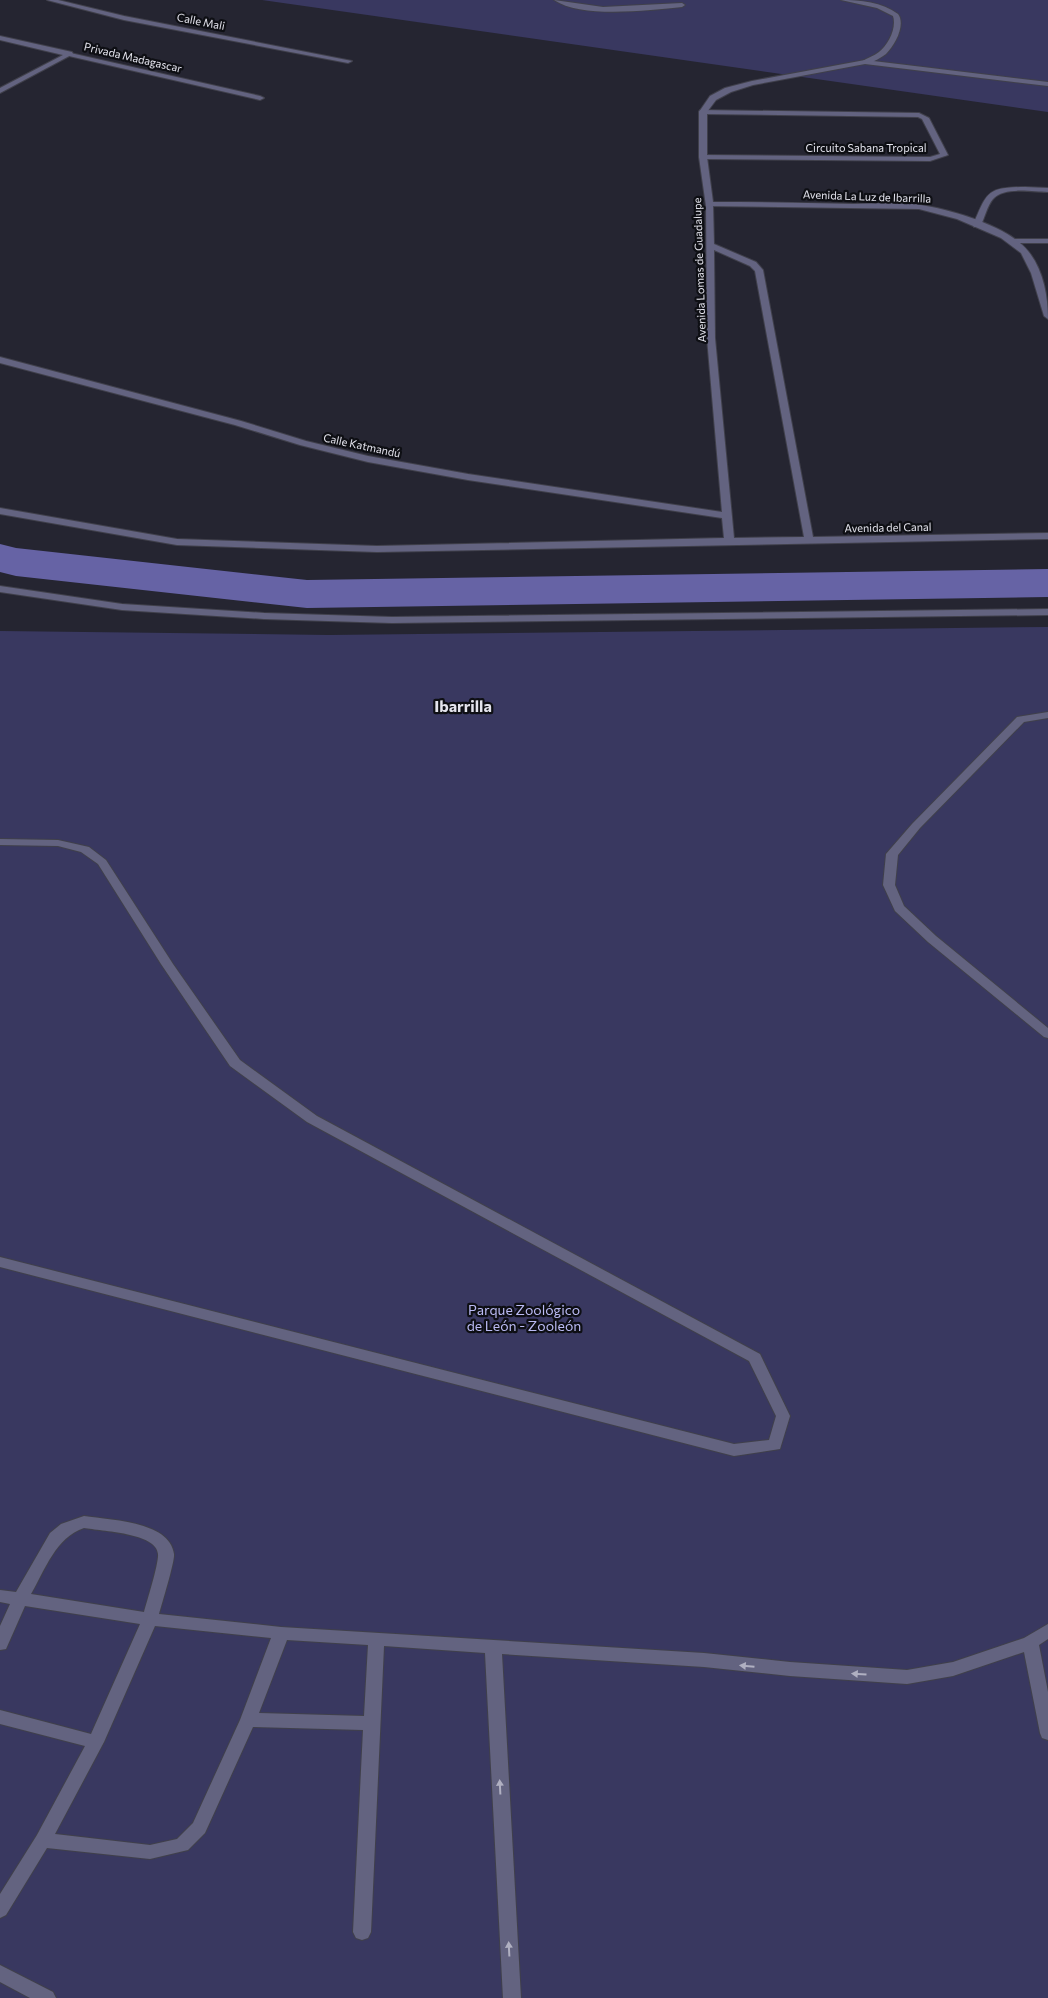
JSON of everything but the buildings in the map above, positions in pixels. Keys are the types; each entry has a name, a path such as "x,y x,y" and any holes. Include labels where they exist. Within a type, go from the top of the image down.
{"street":[{"name":"Calle Mali","path":"50,0 124,18 348,61"},
{"path":"557,0 589,8 618,10 682,5"},
{"path":"703,112 713,98 728,90 752,83 865,62 884,52 896,30 899,20 897,15 880,7 844,0"},
{"name":"Privada Madagascar","path":"0,38 260,98"},
{"path":"0,90 69,54"},
{"path":"865,62 1048,84"},
{"name":"Circuito Sabana Tropical","path":"703,112 919,115 925,118 944,155 930,159 703,157"},
{"name":"Avenida Lomas de Guadalupe","path":"703,112 703,157 709,204 711,338 729,541"},
{"path":"977,225 988,198 996,192 1048,190"},
{"name":"Avenida La Luz de Ibarrilla","path":"709,204 919,207 939,210 1011,241 1048,241"},
{"path":"1011,241 1025,252 1032,265 1045,296 1048,316"},
{"path":"710,245 753,264 759,270 809,540"},
{"name":"Calle Katmandú","path":"0,360 352,456 431,471 727,516"},
{"name":"Avenida del Canal","path":"0,511 177,542 377,549 1048,536"},
{"path":"0,588 122,607 264,616 392,620 1048,612"},
{"path":"1048,715 1022,719 916,826 892,854 889,885 899,908 932,939 1048,1034"},
{"path":"0,842 58,843 86,849 102,862 167,964 235,1063 312,1119 755,1358 783,1416 775,1444 734,1450 2,1264"},
{"path":"0,1644 20,1599 56,1537 66,1528 84,1522 146,1532 160,1541 166,1554 150,1619 96,1742 43,1840 0,1910"},
{"path":"0,1596 150,1619 281,1633 493,1646 630,1657 704,1660 781,1669 907,1677 954,1669 1030,1643 1048,1630"},
{"path":"43,1840 150,1852 182,1845 199,1828 248,1720 281,1633"},
{"path":"362,1932 376,1639"},
{"path":"1030,1643 1048,1733"},
{"path":"493,1646 512,1998"},
{"path":"0,1718 96,1742"},
{"path":"248,1720 372,1723"},
{"path":"0,1973 47,1998"}],"green space":[{"path":"262,0 1048,0 1048,112"},
{"name":"Parque Zoológico de León - Zooleón","path":"1048,627 1048,1998 0,1998 0,631 329,635"}],"waterway":[{"path":"0,558 16,562 307,594 1048,583"}],"district":[{"name":"Ibarrilla","path":"463,705"}]}
